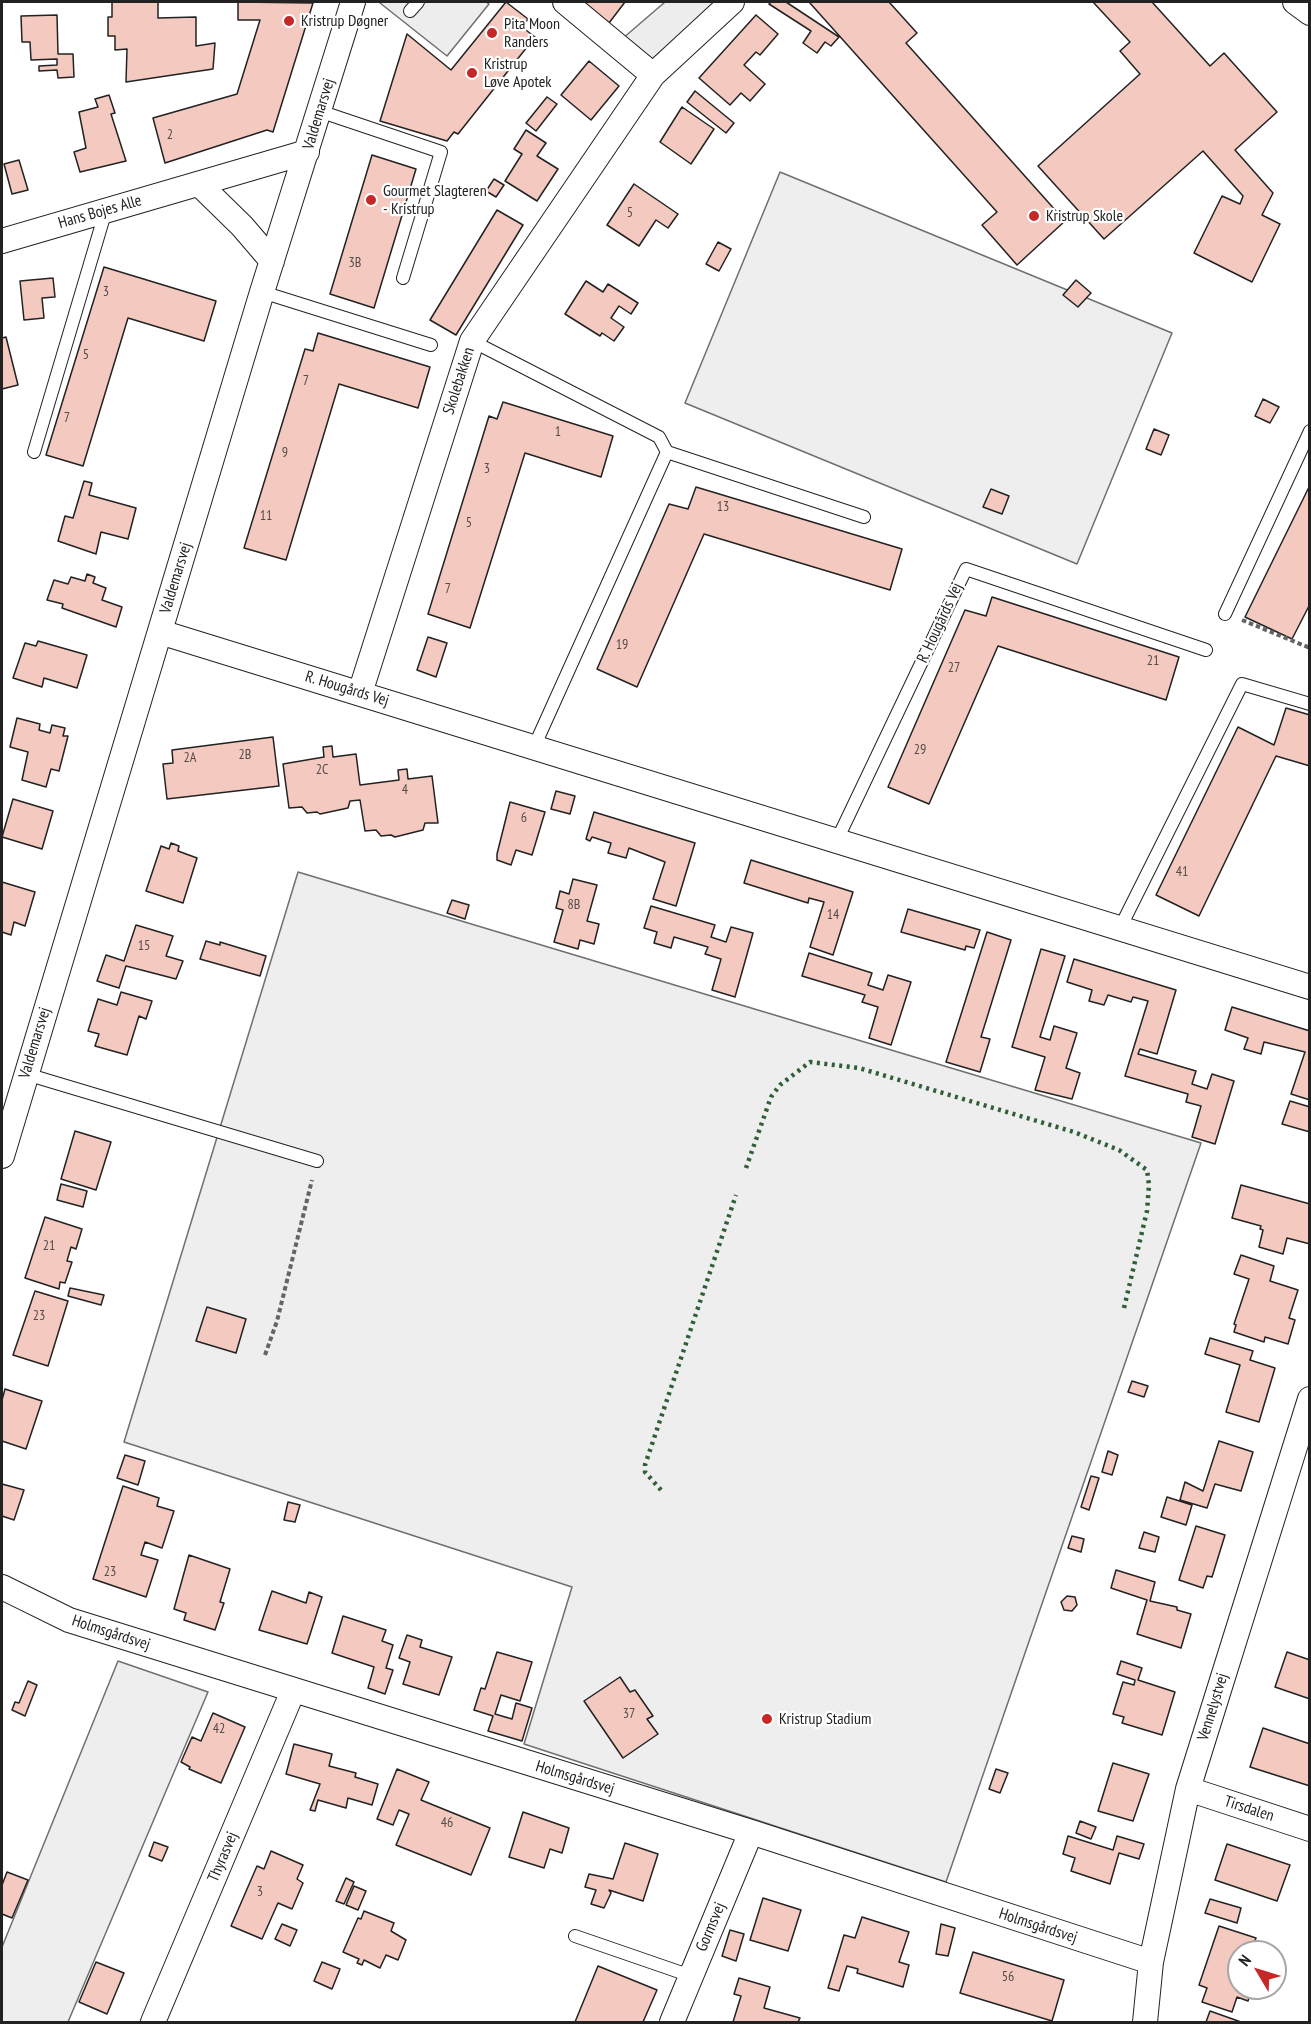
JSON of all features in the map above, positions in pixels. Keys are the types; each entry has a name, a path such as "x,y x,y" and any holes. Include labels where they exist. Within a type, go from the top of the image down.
{"street":[{"name":"Valdemarsvej","path":"2,1156 262,292 353,2"},
{"path":"565,2 653,75"},
{"name":"Skolebakken","path":"360,693 472,341 653,75 732,2"},
{"path":"1295,2 1310,13"},
{"name":"Hans Bojes Alle","path":"2,241 307,152"},
{"path":"198,184 242,226 272,261"},
{"name":"R. Hougårds Vej","path":"160,632 1310,987"},
{"name":"Vennelystvej","path":"1145,2022 1151,1962 1188,1789 1310,1399"},
{"name":"Holmsgårdsvej","path":"2,1587 69,1620 750,1832 1151,1962"},
{"name":"Thyrasvej","path":"153,2022 293,1691"},
{"name":"Tirsdalen","path":"1188,1789 1310,1829"},
{"name":"Gormsvej","path":"672,2022 750,1832"}],"lane":[{"path":"319,111 441,152 403,278"},
{"path":"33,452 106,210"},
{"path":"262,292 431,345"},
{"path":"472,341 659,437 667,452 864,517"},
{"path":"1225,614 1310,431"},
{"path":"534,747 667,452"},
{"name":"R. Hougårds Vej","path":"837,840 966,569 1206,650"},
{"path":"1120,928 1242,684 1310,704"},
{"path":"26,1074 317,1161"},
{"path":"575,1936 691,1976"}],"path":[{"path":"1225,614 1310,648"},
{"path":"265,1355 277,1321 317,1161"}],"shaded area":[{"path":"381,2 486,2 489,4 447,56"},
{"path":"665,2 717,2 650,61 622,39"},
{"path":"780,172 1172,333 1077,564 685,403"},
{"path":"298,872 1201,1143 946,1882 524,1744 572,1587 124,1442"},
{"path":"118,1661 208,1692 68,2022 2,2022 2,1947"}],"building":[{"path":"112,2 158,2 158,18 196,17 196,46 215,43 213,69 126,82 127,49 115,50 115,36 108,36 108,17 112,17"},
{"path":"238,2 313,3 273,132 267,130 165,163 153,118 237,94 260,20 238,20"},
{"path":"506,2 528,19 522,27 535,37 458,134 454,132 447,141 380,121 407,34 451,70"},
{"path":"584,2 625,2 609,23"},
{"path":"786,2 839,37 831,46 825,42 817,53 803,43 811,31 769,4"},
{"path":"809,2 889,2 917,33 906,43 1065,221 1017,265 982,225 997,212"},
{"path":"1093,2 1152,2 1210,66 1224,53 1277,112 1235,150 1273,193 1262,215 1280,224 1252,282 1194,253 1222,196 1240,204 1243,196 1203,151 1104,239 1038,166 1140,74 1120,51 1130,42"},
{"path":"57,15 58,54 73,54 74,77 58,78 57,70 39,71 39,66 57,65 57,59 31,60 30,42 22,42 21,16"},
{"path":"756,15 778,34 760,55 756,52 744,65 765,84 750,101 741,93 730,105 699,78"},
{"path":"589,61 619,86 591,120 561,95"},
{"path":"695,91 734,123 726,133 687,102"},
{"path":"109,95 115,113 111,114 126,161 80,172 74,152 86,148 79,112 98,107 95,99"},
{"path":"547,97 557,104 536,131 526,123"},
{"path":"682,107 714,129 691,164 660,142"},
{"path":"526,130 546,143 537,156 558,169 537,201 505,181 522,154 514,149"},
{"path":"372,155 416,169 374,308 330,294"},
{"path":"19,160 28,190 12,194 4,164"},
{"path":"494,179 504,185 496,197 486,191"},
{"path":"634,184 678,214 668,228 656,220 639,246 607,225"},
{"path":"497,210 523,225 456,335 430,320"},
{"path":"718,242 731,249 719,271 706,264"},
{"path":"104,267 216,301 204,341 128,318 83,466 46,455"},
{"path":"53,278 55,297 42,298 44,318 24,320 20,281"},
{"path":"1076,280 1091,293 1078,307 1063,295"},
{"path":"586,281 603,292 608,284 638,303 631,314 619,306 611,318 624,327 614,341 602,333 600,336 565,314"},
{"path":"318,333 430,367 418,408 339,384 286,560 244,548 305,349 313,351"},
{"path":"6,337 18,385 2,389 2,338"},
{"path":"1263,399 1279,407 1270,423 1255,416"},
{"path":"503,402 613,436 601,477 525,453 470,628 428,614 489,416 497,419"},
{"path":"1154,429 1169,435 1161,455 1146,449"},
{"path":"84,481 92,483 89,495 136,508 128,539 101,532 96,554 58,541 65,516 73,518"},
{"path":"1310,485 1310,604 1292,639 1245,617"},
{"path":"696,487 902,549 890,590 704,534 637,687 597,669 669,504 688,509"},
{"path":"991,489 1009,496 1002,514 983,507"},
{"path":"87,574 95,577 93,583 106,588 102,600 122,607 116,627 62,608 63,604 47,600 54,580 68,584 71,577 85,581"},
{"path":"992,597 1179,657 1166,700 998,646 929,804 888,787 965,610 986,616"},
{"path":"428,637 447,643 436,677 417,670"},
{"path":"38,641 87,655 77,688 44,678 42,687 13,678 25,643 36,646"},
{"path":"1286,708 1310,715 1310,766 1276,756 1199,916 1156,895 1238,727 1274,745"},
{"path":"17,718 40,724 39,730 50,733 52,725 65,728 63,736 68,736 59,771 51,769 46,787 22,780 28,752 10,747"},
{"path":"273,737 279,786 167,799 163,764 173,763 172,750"},
{"path":"332,746 333,757 356,754 360,785 399,780 398,770 407,769 408,779 432,776 438,823 425,823 423,830 395,837 381,836 376,830 365,831 360,800 350,801 348,808 320,814 307,813 302,807 289,808 283,764 324,757 323,747"},
{"path":"556,791 575,796 570,814 551,809"},
{"path":"13,799 53,811 42,849 2,837"},
{"path":"510,802 545,812 532,855 516,850 511,865 497,860"},
{"path":"594,812 695,843 676,906 653,899 665,862 629,848 626,858 608,853 611,843 592,837 590,841 586,839"},
{"path":"171,843 179,846 178,851 197,858 183,903 146,891 161,846 169,849"},
{"path":"751,860 853,892 833,955 810,947 824,902 809,898 808,903 744,883"},
{"path":"573,879 597,885 587,921 599,924 594,944 580,940 578,949 554,942 563,910 556,908 560,891 569,894"},
{"path":"2,882 35,892 25,926 14,922 11,935 2,932"},
{"path":"452,900 469,905 465,919 447,913"},
{"path":"651,906 715,925 711,937 726,942 731,927 753,933 735,997 712,990 721,959 705,954 708,947 674,937 671,948 654,943 657,932 644,928"},
{"path":"908,909 980,930 974,948 966,946 965,950 901,932"},
{"path":"136,925 173,936 166,956 183,961 176,979 126,966 119,988 97,981 106,955 124,961"},
{"path":"987,932 1011,940 981,1037 990,1039 980,1072 946,1062"},
{"path":"206,941 220,945 220,942 266,956 260,976 200,959"},
{"path":"1041,949 1065,956 1040,1037 1050,1040 1054,1026 1077,1033 1066,1068 1080,1073 1072,1099 1035,1090 1045,1057 1012,1047"},
{"path":"809,953 872,973 868,985 883,990 888,975 911,982 891,1045 869,1038 878,1007 862,1002 865,995 802,976"},
{"path":"1074,959 1176,990 1157,1054 1140,1049 1138,1054 1196,1071 1192,1084 1207,1089 1212,1074 1234,1081 1215,1144 1192,1137 1201,1106 1186,1102 1188,1094 1125,1076 1148,1001 1133,997 1131,1002 1108,995 1104,1005 1089,1001 1092,990 1067,982"},
{"path":"121,992 152,1001 146,1019 139,1016 127,1055 95,1046 99,1034 88,1031 98,999 117,1005"},
{"path":"1232,1007 1310,1031 1310,1100 1291,1094 1305,1052 1264,1042 1261,1054 1244,1049 1248,1038 1225,1030"},
{"path":"1290,1101 1310,1107 1310,1132 1282,1124"},
{"path":"75,1131 111,1142 96,1190 61,1179"},
{"path":"61,1184 87,1191 83,1207 57,1200"},
{"path":"1241,1185 1310,1204 1310,1244 1287,1238 1283,1254 1259,1247 1263,1230 1260,1229 1261,1226 1232,1218"},
{"path":"45,1217 82,1229 76,1249 71,1247 67,1261 72,1262 65,1283 60,1282 59,1289 25,1278"},
{"path":"1241,1255 1274,1266 1270,1281 1298,1290 1289,1318 1295,1320 1288,1344 1265,1337 1264,1342 1234,1332 1236,1325 1234,1324 1249,1279 1234,1274"},
{"path":"70,1288 104,1295 101,1305 68,1296"},
{"path":"35,1291 68,1301 48,1366 13,1355"},
{"path":"207,1307 246,1319 236,1353 196,1341"},
{"path":"1210,1338 1253,1351 1250,1360 1275,1368 1259,1422 1226,1412 1240,1365 1205,1354"},
{"path":"1132,1381 1148,1386 1144,1397 1128,1392"},
{"path":"5,1389 42,1401 26,1449 2,1441 2,1400"},
{"path":"1219,1441 1253,1452 1241,1491 1215,1484 1207,1508 1180,1500 1185,1482 1203,1491"},
{"path":"1108,1451 1118,1455 1112,1475 1102,1472"},
{"path":"125,1455 145,1461 138,1485 117,1478"},
{"path":"1091,1476 1099,1478 1089,1510 1081,1507"},
{"path":"2,1484 24,1490 14,1520 2,1516"},
{"path":"123,1486 159,1498 157,1506 174,1511 162,1548 145,1542 141,1555 158,1560 146,1597 93,1579"},
{"path":"1167,1497 1192,1505 1186,1525 1161,1517"},
{"path":"288,1502 300,1505 295,1522 284,1520"},
{"path":"1196,1526 1225,1535 1212,1577 1207,1576 1203,1588 1179,1580"},
{"path":"1144,1532 1159,1537 1155,1552 1139,1548"},
{"path":"1072,1536 1084,1539 1081,1552 1068,1548"},
{"path":"189,1555 230,1569 220,1602 224,1603 215,1630 184,1620 186,1613 174,1609"},
{"path":"1116,1570 1155,1582 1150,1601 1177,1607 1177,1610 1191,1614 1181,1648 1137,1634 1147,1600 1111,1588"},
{"path":"272,1591 306,1603 309,1592 322,1597 307,1644 259,1630"},
{"path":"1067,1596 1075,1597 1077,1605 1072,1611 1064,1610 1061,1602"},
{"path":"343,1616 386,1630 382,1641 393,1645 386,1668 393,1670 385,1694 368,1688 374,1667 332,1653"},
{"path":"407,1635 422,1640 420,1647 452,1657 439,1695 403,1684 410,1662 399,1658"},
{"path":"497,1652 532,1662 520,1701 501,1695 495,1714 512,1719 516,1703 532,1708 522,1741 488,1731 493,1716 474,1710 481,1688 485,1689"},
{"path":"1287,1652 1310,1660 1310,1699 1275,1687"},
{"path":"1121,1661 1142,1668 1138,1680 1175,1692 1162,1735 1122,1723 1124,1717 1113,1714 1123,1682 1134,1685 1135,1680 1117,1674"},
{"path":"620,1677 630,1692 635,1690 653,1716 647,1719 658,1734 623,1758 584,1701"},
{"path":"28,1681 37,1685 25,1716 12,1710 15,1702 19,1703"},
{"path":"213,1713 245,1727 221,1783 189,1769 190,1767 181,1762 192,1737 201,1741"},
{"path":"1263,1728 1310,1744 1310,1786 1250,1767"},
{"path":"294,1744 332,1754 329,1766 356,1773 355,1777 378,1784 372,1805 348,1798 346,1808 318,1800 315,1811 310,1810 320,1784 286,1774"},
{"path":"1113,1763 1149,1774 1133,1821 1098,1811"},
{"path":"397,1769 429,1782 421,1800 490,1828 471,1875 396,1845 409,1814 399,1810 393,1825 377,1819"},
{"path":"996,1769 1008,1773 1000,1793 989,1789"},
{"path":"523,1812 569,1828 562,1853 550,1849 544,1868 509,1857"},
{"path":"1080,1821 1096,1827 1091,1839 1076,1833"},
{"path":"1068,1836 1113,1850 1117,1836 1144,1844 1139,1859 1119,1853 1110,1884 1071,1871 1075,1858 1063,1854"},
{"path":"154,1842 168,1847 162,1861 149,1856"},
{"path":"625,1843 658,1854 643,1901 609,1890 611,1893 604,1908 591,1904 596,1890 585,1887 589,1874 613,1879"},
{"path":"1227,1844 1290,1865 1277,1901 1215,1880"},
{"path":"271,1851 303,1865 297,1879 303,1883 292,1909 278,1903 262,1939 231,1926 257,1866 264,1869"},
{"path":"7,1872 28,1880 12,1918 2,1914 2,1885"},
{"path":"346,1878 354,1882 344,1904 336,1901"},
{"path":"354,1886 366,1891 358,1910 346,1905"},
{"path":"763,1898 801,1910 788,1951 750,1940"},
{"path":"1210,1899 1241,1908 1237,1923 1205,1913"},
{"path":"364,1911 394,1923 391,1931 406,1940 398,1960 386,1955 380,1968 364,1960 362,1965 357,1963 359,1959 343,1952 358,1918 361,1919"},
{"path":"862,1917 909,1932 899,1962 909,1965 903,1987 857,1973 858,1969 847,1966 839,1991 828,1988 844,1935 855,1938"},
{"path":"282,1924 297,1930 290,1946 275,1939"},
{"path":"941,1924 955,1928 948,1956 936,1954"},
{"path":"1219,1926 1256,1938 1255,1940 1227,1940 1227,2000 1236,2000 1232,2012 1202,2002 1207,1988 1199,1985"},
{"path":"730,1930 744,1934 736,1961 722,1956"},
{"path":"973,1952 1064,1980 1052,2021 960,1993"},
{"path":"96,1962 124,1973 107,2014 79,2002"},
{"path":"322,1962 340,1969 332,1989 314,1981"},
{"path":"598,1966 657,1990 643,2022 575,2022"},
{"path":"739,1978 770,1987 764,2008 800,2018 798,2022 733,2022 741,1996 734,1994"},
{"path":"1210,2011 1241,2022 1206,2022"}],"hedge":[{"path":"746,1168 771,1097 780,1085 810,1062 859,1068 1074,1132 1119,1150 1147,1170 1149,1185 1147,1211 1124,1308"},
{"path":"661,1490 645,1472 645,1465 736,1195"}],"place":[{"name":"Kristrup Døgner","path":"289,21"},
{"name":"Pita Moon Randers","path":"492,33"},
{"name":"Kristrup Løve Apotek","path":"472,73"},
{"name":"Gourmet Slagteren - Kristrup","path":"371,200"},
{"name":"Kristrup Skole","path":"1034,216"},
{"name":"Kristrup Stadium","path":"767,1719"}]}
